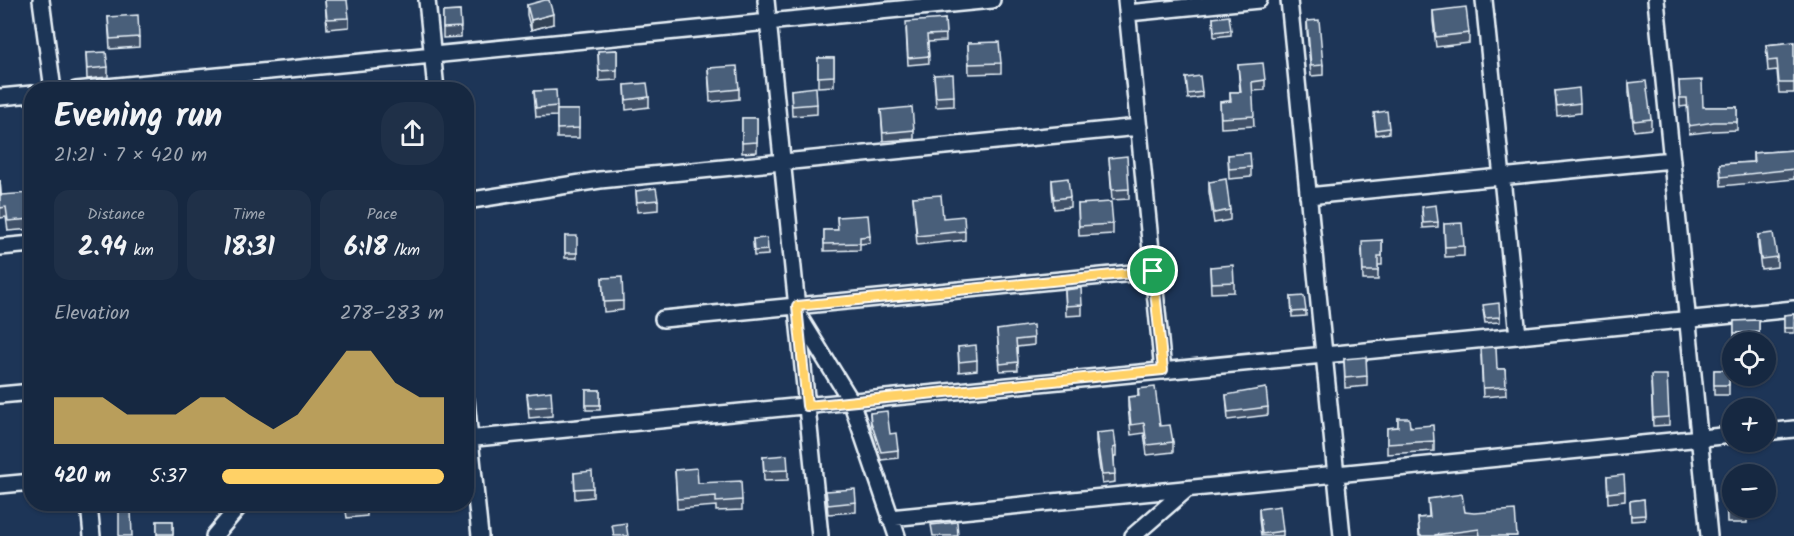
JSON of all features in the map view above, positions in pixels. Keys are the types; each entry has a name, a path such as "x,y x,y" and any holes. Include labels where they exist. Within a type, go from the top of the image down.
{"street":[{"path":"41,0 52,82"},
{"path":"427,0 435,82"},
{"path":"766,0 820,536"},
{"path":"157,82 992,0"},
{"path":"1163,370 1127,7 1259,0"},
{"path":"1289,0 1342,536"},
{"path":"1484,0 1518,336"},
{"path":"1656,0 1709,536"},
{"path":"0,98 24,95"},
{"path":"474,200 600,180 1139,127"},
{"path":"1308,196 1672,160"},
{"path":"0,247 24,245"},
{"path":"663,319 797,310 1153,271"},
{"path":"474,438 1794,309"},
{"path":"797,310 851,401 897,536"},
{"path":"0,395 24,393"},
{"path":"1776,431 1794,429"},
{"path":"890,518 1722,436"},
{"path":"0,485 24,483"},
{"path":"474,488 480,536"},
{"path":"1133,536 1188,489"},
{"path":"90,511 92,536"},
{"path":"214,536 236,511"}],"building":[{"path":"325,0 347,0 349,18 327,19"},
{"path":"549,0 553,14 531,20 527,5"},
{"path":"1466,7 1469,33 1436,37 1433,11"},
{"path":"460,11 461,27 443,28 443,12"},
{"path":"138,15 139,37 110,39 108,17"},
{"path":"1229,16 1231,30 1214,32 1213,18"},
{"path":"945,19 946,34 927,35 929,56 908,58 906,22"},
{"path":"1319,20 1323,65 1311,66 1307,21"},
{"path":"999,42 1001,63 969,64 968,43"},
{"path":"1794,42 1794,83 1779,83 1777,60 1768,61 1766,45"},
{"path":"617,50 617,70 599,71 598,51"},
{"path":"106,52 108,67 87,69 86,53"},
{"path":"818,58 834,58 834,76 818,77"},
{"path":"1263,63 1265,80 1252,82 1254,116 1221,118 1220,102 1231,101 1230,92 1241,92 1238,65"},
{"path":"737,66 739,89 710,92 708,68"},
{"path":"953,74 954,96 936,97 934,75"},
{"path":"1200,76 1202,92 1188,94 1186,78"},
{"path":"1702,80 1703,107 1737,107 1737,122 1714,122 1689,126 1687,98 1680,98 1679,81"},
{"path":"1646,81 1651,119 1634,121 1629,83"},
{"path":"647,83 649,97 626,100 625,85"},
{"path":"816,87 817,104 792,106 791,90"},
{"path":"1579,88 1580,103 1557,106 1555,91"},
{"path":"556,90 557,106 536,108 534,91"},
{"path":"912,107 914,130 883,133 881,110"},
{"path":"557,110 579,110 579,128 557,129"},
{"path":"1387,111 1389,128 1376,130 1374,113"},
{"path":"742,118 757,118 757,142 742,143"},
{"path":"1794,150 1794,169 1721,177 1720,164 1754,162 1753,153"},
{"path":"1250,153 1251,167 1229,169 1228,155"},
{"path":"1127,156 1129,189 1112,190 1109,158"},
{"path":"1068,178 1070,197 1054,199 1052,180"},
{"path":"1226,179 1230,210 1214,213 1209,182"},
{"path":"0,180 1,195 24,193 24,220 8,221 6,207 0,208"},
{"path":"656,188 658,200 637,202 636,191"},
{"path":"941,195 943,218 964,216 965,231 917,236 913,197"},
{"path":"1111,202 1113,224 1079,226 1078,204"},
{"path":"1436,205 1438,222 1423,223 1422,207"},
{"path":"868,215 870,236 860,237 860,243 824,244 824,230 838,230 837,217"},
{"path":"1462,223 1464,246 1445,247 1444,224"},
{"path":"1773,233 1777,257 1761,259 1758,235"},
{"path":"565,236 577,236 577,253 565,253"},
{"path":"767,238 768,250 754,251 753,239"},
{"path":"1382,240 1382,256 1378,256 1378,271 1363,271 1362,241"},
{"path":"1233,265 1234,282 1211,283 1210,267"},
{"path":"622,277 623,301 604,302 602,278"},
{"path":"1081,288 1082,305 1066,306 1065,290"},
{"path":"1304,296 1306,311 1292,312 1291,297"},
{"path":"1499,303 1500,317 1485,318 1483,305"},
{"path":"1794,314 1794,328 1784,328 1784,315"},
{"path":"1759,320 1759,332 1734,332 1734,321"},
{"path":"1033,325 1034,338 1016,340 1018,362 1000,364 997,330"},
{"path":"976,345 977,360 959,362 958,347"},
{"path":"1496,347 1497,369 1505,369 1506,387 1483,388 1481,348"},
{"path":"1366,357 1367,376 1345,378 1344,359"},
{"path":"1714,370 1722,370 1722,385 1714,385"},
{"path":"1651,375 1667,375 1669,417 1653,418"},
{"path":"1155,387 1160,426 1170,425 1173,442 1147,445 1144,423 1131,425 1128,397 1139,396 1138,389"},
{"path":"1266,388 1268,407 1228,412 1226,395"},
{"path":"586,390 600,390 600,405 586,405"},
{"path":"551,391 552,406 529,408 527,394"},
{"path":"887,411 890,434 896,433 898,450 881,452 870,413"},
{"path":"1398,418 1409,418 1410,427 1433,425 1434,441 1387,444 1387,428 1398,427"},
{"path":"1114,431 1115,474 1102,475 1096,433"},
{"path":"787,455 788,470 764,471 763,457"},
{"path":"697,468 698,483 741,481 742,500 716,502 716,496 677,499 675,470"},
{"path":"592,471 593,488 575,489 574,473"},
{"path":"1624,475 1625,491 1608,493 1607,477"},
{"path":"855,489 856,502 828,505 826,491"},
{"path":"1462,494 1465,512 1515,510 1517,536 1480,536 1479,529 1420,536 1418,518 1430,517 1428,499"},
{"path":"1644,499 1645,515 1631,516 1630,501"},
{"path":"1280,506 1283,531 1262,534 1259,509"},
{"path":"119,511 131,511 132,536 119,536"},
{"path":"157,521 173,521 173,534 157,534"},
{"path":"957,522 958,536 933,536 931,525"},
{"path":"626,523 628,536 614,536 612,525"}],"route":[{"path":"1153,271 1163,370 807,406 797,306 1153,271"}]}
